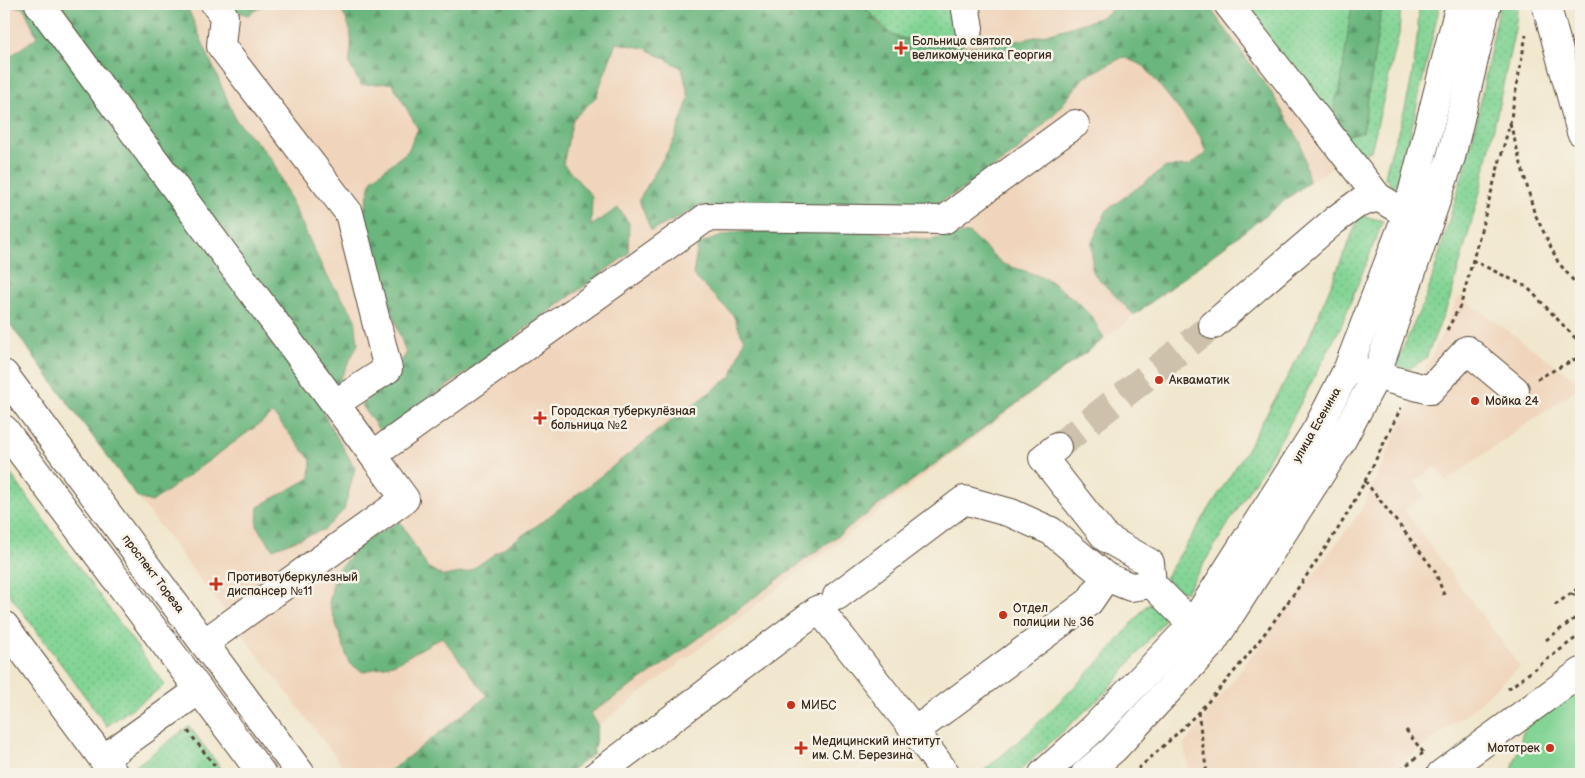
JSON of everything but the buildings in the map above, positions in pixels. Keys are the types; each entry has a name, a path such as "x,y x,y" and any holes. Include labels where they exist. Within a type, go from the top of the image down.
{"street":[{"path":"215,4 224,16 221,46 349,213 388,369 336,403"},
{"path":"1228,4 1378,197 1417,220"},
{"name":"улица Есенина","path":"1084,774 1114,749 1212,643 1341,442 1376,376 1417,220 1460,4"},
{"name":"улица Есенина","path":"1042,774 1093,729 1192,625 1317,429 1348,368 1417,220 1451,157 1487,4"},
{"path":"1546,4 1581,132"},
{"path":"45,6 405,499 204,643"},
{"path":"373,455 707,217 944,220 1075,124"},
{"path":"1213,325 1336,220 1357,204 1378,197"},
{"path":"1348,368 1430,390 1467,350 1516,390"},
{"name":"проспект Тореза","path":"4,374 301,774"},
{"path":"4,429 262,774"},
{"path":"1058,446 1043,458 1106,538 1150,563 1152,584 1212,643"},
{"path":"837,596 964,500 1012,513 1052,531 1106,577 1131,588 1152,584"},
{"path":"915,731 1089,602 1106,577"},
{"path":"598,774 819,608 915,731 946,774"},
{"path":"4,625 109,767 199,690"},
{"path":"1441,774 1581,672"}],"path":[{"path":"1443,338 1461,304 1510,123 1528,31"},
{"path":"1510,123 1534,212 1558,262 1581,290"},
{"path":"1472,260 1526,287 1581,344"},
{"path":"1516,390 1581,356"},
{"path":"1132,774 1222,687 1282,609 1336,531 1365,481 1412,386"},
{"path":"1365,481 1435,571 1444,595"},
{"path":"1556,605 1581,586"},
{"path":"1572,594 1581,597"},
{"path":"1546,640 1581,614"},
{"path":"1513,685 1581,634"},
{"path":"1198,712 1207,774"},
{"path":"1406,730 1423,752"}],"shaded area":[{"name":"Городская туберкулёзная больница №2","path":"4,4 1396,4 1367,152 1348,157 1309,182 535,774 349,774 138,498 4,316"},
{"path":"1459,296 1581,383 1581,386 1446,481 1435,467 1415,482 1425,496 1404,510 1520,667 1466,714 1386,774 1189,774 1184,745 1361,511"}],"green space":[{"path":"5,4 186,4 236,120 271,158 325,273 355,317 358,344 323,413 355,468 344,510 325,529 273,549 257,526 258,507 310,478 311,460 273,414 152,502 138,498 4,316 4,61 37,37 24,8"},
{"path":"229,4 265,4 248,15 235,11"},
{"path":"336,4 862,4 882,27 894,36 916,42 961,46 984,45 1031,38 1098,18 1108,13 1116,4 1207,4 1271,92 1301,143 1309,182 1134,315 1092,272 1092,242 1107,210 1166,167 1189,166 1206,153 1200,136 1144,66 1123,57 1083,78 1058,110 1018,150 962,190 926,209 702,206 651,231 639,200 674,140 689,98 682,68 645,48 616,43 596,97 573,119 563,164 592,196 591,226 618,208 629,223 628,254 382,434 361,404 387,382 406,354 380,275 363,214 372,179 408,151 418,129 392,83 361,85 349,64 351,39 349,25"},
{"path":"862,4 953,4 963,46 922,43 891,35"},
{"path":"1243,4 1401,4 1399,34 1371,151 1355,155"},
{"path":"1352,4 1382,4 1363,132 1348,135 1337,119 1334,108 1340,90"},
{"path":"1419,4 1440,4 1407,148 1395,189 1385,178 1386,170 1406,105 1412,76"},
{"path":"1500,4 1518,4 1515,29 1481,188 1450,299 1426,358 1407,370 1396,364 1428,292 1459,187 1474,133"},
{"path":"1360,215 1383,221 1341,326 1287,429 1186,592 1170,587 1165,578 1246,451 1309,338"},
{"path":"847,228 929,240 969,233 1003,264 1046,278 1074,299 1092,317 1104,339 653,672 591,713 598,726 593,754 567,774 386,774 487,696 442,637 396,663 363,672 349,663 329,603 335,574 359,545 400,521 427,567 443,576 468,572 542,522 668,423 732,376 744,340 733,315 693,275 698,244 735,232"},
{"path":"4,465 165,685 107,726 4,587"},
{"path":"1147,605 1164,608 1171,612 1108,690 1016,774 980,774 1028,733 1107,654"},
{"name":"Мототрек","path":"1581,682 1581,774 1511,774 1526,722"},
{"path":"189,726 225,774 142,774 136,766"}],"tunnel":[{"path":"1057,447 1213,325"}],"place":[{"name":"Больница святого великомученика Георгия","path":"901,48"},
{"name":"Акваматик","path":"1159,380"},
{"name":"Мойка 24","path":"1475,401"},
{"name":"Городская туберкулёзная больница №2","path":"540,418"},
{"name":"Противотуберкулезный диспансер №11","path":"216,584"},
{"name":"Отдел полиции № 36","path":"1003,615"},
{"name":"МИБС","path":"791,705"},
{"name":"Медицинский институт им. С.М. Березина","path":"801,748"},
{"name":"Мототрек","path":"1550,748"}]}
